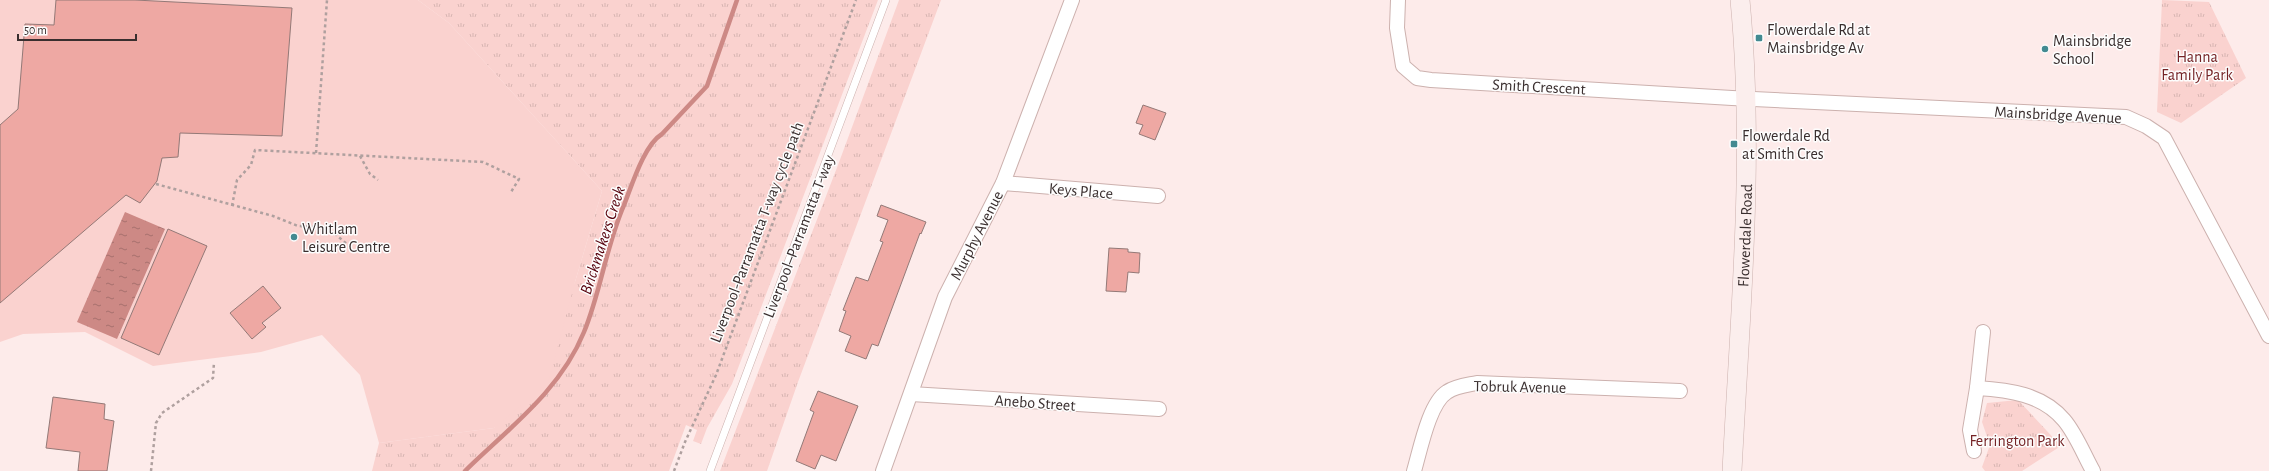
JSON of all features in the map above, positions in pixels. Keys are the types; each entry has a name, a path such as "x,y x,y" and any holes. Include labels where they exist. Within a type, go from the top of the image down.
{"main road":[{"name":"Flowerdale Road","path":"1732,471 1745,244 1747,99 1740,0"}],"street":[{"name":"Murphy Avenue","path":"883,471 945,297 1003,183 1072,0"},
{"name":"Smith Crescent","path":"1398,0 1397,28 1403,66 1417,78 1747,99"},
{"name":"Mainsbridge Avenue","path":"1747,99 2126,117 2146,126 2164,138 2269,336"},
{"name":"Keys Place","path":"1003,183 1158,196"},
{"path":"1974,451 1970,430 1977,388 1983,332"},
{"name":"Tobruk Avenue","path":"1414,471 1432,411 1439,399 1447,392 1462,386 1477,383 1680,391"},
{"path":"1977,388 2002,389 2021,393 2047,404 2065,421 2093,471"},
{"name":"Anebo Street","path":"911,394 1159,410"}],"lane":[{"name":"Liverpool–Parramatta T-way","path":"710,471 886,0"}],"path":[{"path":"316,153 327,0"},
{"name":"Liverpool-Parramatta T-way cycle path","path":"674,471 685,442 716,375 856,0"},
{"path":"232,206 237,180 251,165 255,150 483,162 519,179 511,192"},
{"path":"360,156 370,174 378,180"},
{"path":"156,184 273,216 298,226 315,227 334,232 348,246"},
{"path":"151,471 156,423 162,413 213,378 214,362"}],"green space":[{"name":"Whitlam Leisure Centre","path":"0,0 418,0 449,23 602,191 575,282 548,383 494,428 379,443 360,375 322,335 261,352 153,366 85,332 23,334 0,342"},
{"path":"418,0 878,0 732,384 707,428 701,444 693,441 697,430 686,425 669,471 372,471 379,443 494,428 575,282 602,191 449,23"},
{"path":"899,0 941,0 798,382 767,471 720,471 838,165"},
{"name":"Hanna Family Park","path":"2162,0 2209,2 2246,78 2181,123 2157,112"},
{"name":"Ferrington Park","path":"2018,400 2061,446 2022,471 1985,471 1982,467 1990,445 1982,422 1987,403"}],"water":[{"path":"125,212 165,229 117,339 77,322"}],"building":[{"path":"56,0 135,0 292,8 282,136 180,133 178,157 162,158 157,181 140,203 126,195 0,303 0,125 18,109 25,24 54,25"},
{"path":"1143,105 1166,113 1155,140 1139,134 1143,125 1136,123"},
{"path":"881,205 926,222 921,234 920,233 878,346 872,344 866,359 845,351 851,336 839,331 846,311 843,310 856,277 868,281 883,242 880,241 888,220 877,216"},
{"path":"168,229 207,246 159,355 121,338"},
{"path":"1109,248 1128,249 1128,252 1140,253 1139,273 1128,272 1126,292 1106,291"},
{"path":"263,286 281,308 262,323 266,327 252,339 230,313"},
{"path":"818,391 858,406 836,461 821,455 815,469 796,461 814,412 810,410"},
{"path":"53,397 105,404 104,419 114,421 107,471 78,471 80,452 46,448"}],"waterway":[{"name":"Brickmakers Creek","path":"465,471 532,408 561,373 574,353 590,316 613,236 639,166 656,139 707,86 737,0"}],"place":[{"name":"Flowerdale Rd at Mainsbridge Av","path":"1759,38"},
{"name":"Mainsbridge School","path":"2045,49"},
{"name":"Flowerdale Rd at Smith Cres","path":"1734,144"},
{"name":"Whitlam Leisure Centre","path":"294,237"}]}
